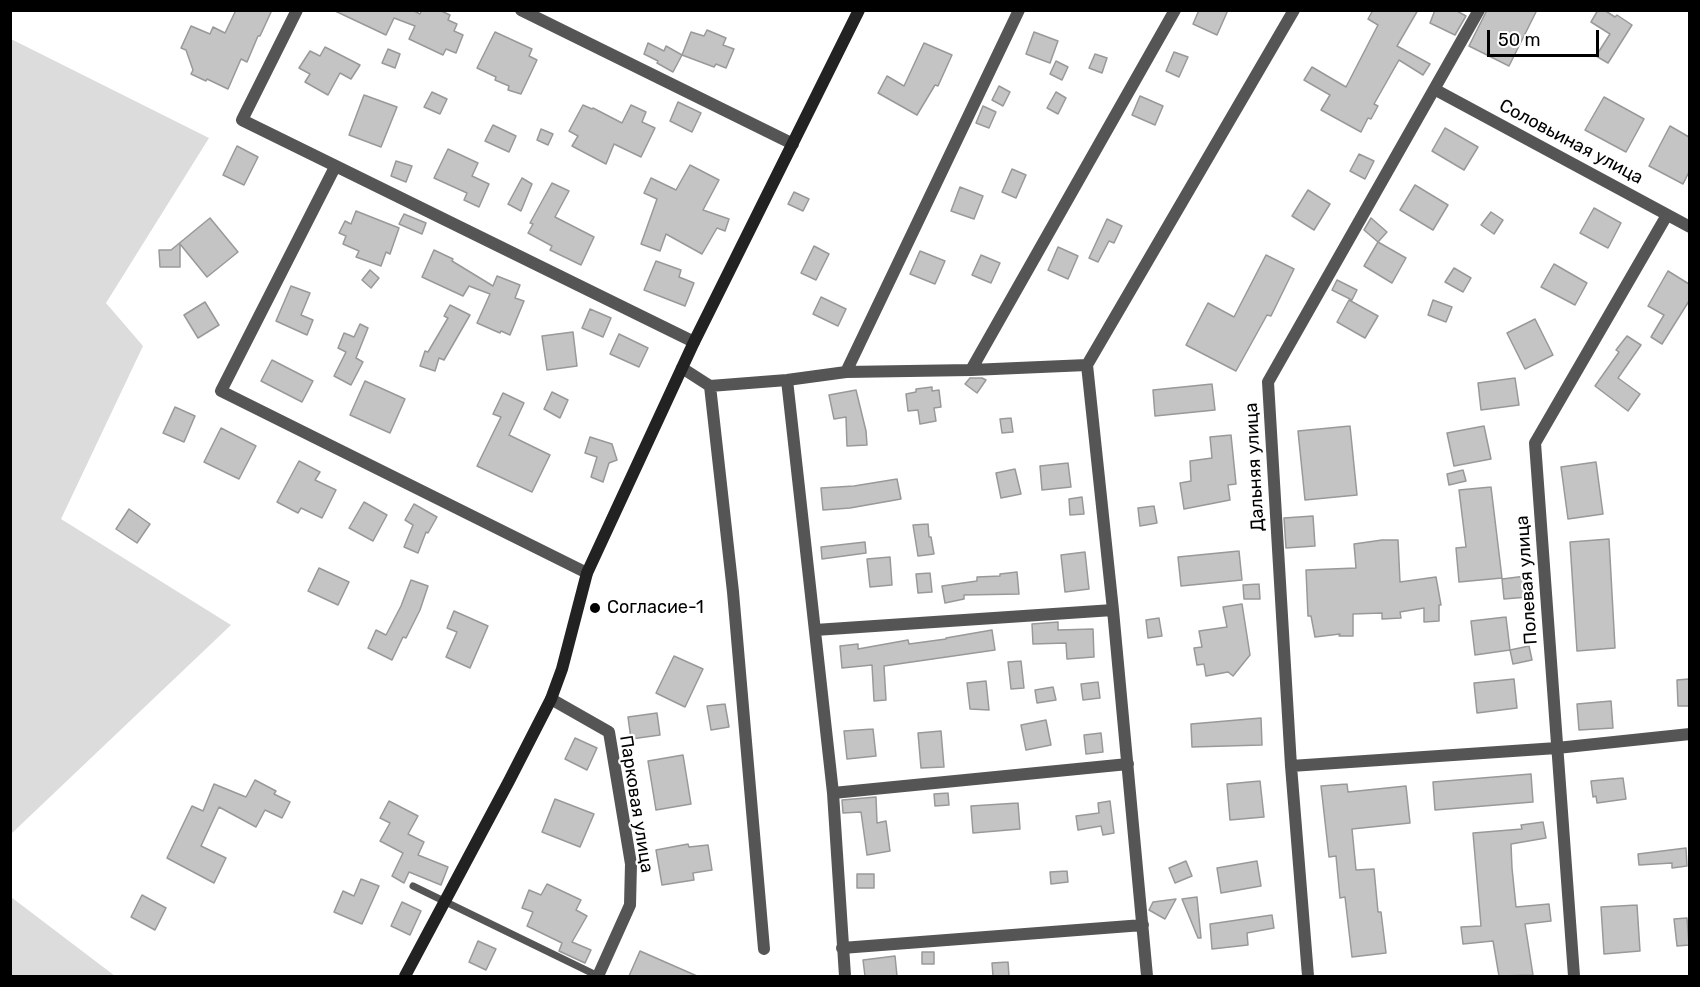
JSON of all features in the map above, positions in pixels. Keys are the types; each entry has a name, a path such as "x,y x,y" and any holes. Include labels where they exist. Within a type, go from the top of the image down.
{"street":[{"path":"297,10 242,120 694,342"},
{"path":"521,10 793,144"},
{"path":"405,976 551,699 562,669 587,573 694,342 859,10"},
{"path":"846,372 1019,10"},
{"path":"971,370 1175,10"},
{"path":"1148,976 1088,365 1294,10"},
{"name":"Дальняя улица","path":"1308,976 1291,766 1268,382 1479,10"},
{"name":"Соловьиная улица","path":"1434,89 1689,227"},
{"path":"335,167 221,391 587,573"},
{"name":"Полевая улица","path":"1574,976 1535,443 1667,215"},
{"path":"682,368 710,386 787,380 846,372 1088,365"},
{"path":"787,380 833,793 845,976"},
{"path":"710,386 733,592 764,949"},
{"path":"815,630 1113,610"},
{"name":"Парковая улица","path":"551,699 609,732 631,864 630,905 598,976"},
{"path":"1291,766 1557,748 1689,734"},
{"path":"833,793 1128,764"},
{"path":"842,948 1143,925"}],"lane":[{"path":"413,886 598,976"}],"shaded area":[{"path":"11,39 209,138 106,303 143,346 61,519 231,625 11,834"},
{"path":"11,897 115,976 11,976"}],"building":[{"path":"236,10 272,10 247,62 241,59 228,89 191,74 193,70 186,50 181,48 191,26 210,34 213,27 225,33"},
{"path":"333,10 412,10 420,14 422,10 439,10 450,15 448,20 457,24 454,31 463,35 456,53 446,49 443,55 409,39 415,26 394,18 386,35"},
{"path":"1199,10 1228,10 1217,35 1193,24"},
{"path":"1373,10 1418,10 1397,46 1430,64 1423,75 1399,60 1374,104 1378,106 1371,119 1368,118 1361,132 1321,110 1330,95 1304,80 1312,67 1346,87 1378,25 1368,19"},
{"path":"1435,10 1455,10 1466,16 1455,35 1430,23"},
{"path":"1487,10 1537,10 1509,66 1469,46"},
{"path":"1598,10 1604,10 1615,17 1617,15 1632,25 1608,63 1596,56 1610,34 1591,22"},
{"path":"707,30 726,38 723,45 734,49 726,68 716,64 714,67 682,55 691,32 704,36"},
{"path":"495,32 532,49 529,56 537,60 521,94 508,90 509,86 477,68"},
{"path":"1034,32 1058,41 1050,63 1026,54"},
{"path":"648,43 664,51 666,46 682,55 673,72 644,54"},
{"path":"924,43 952,55 938,86 935,85 917,115 878,93 887,76 904,86"},
{"path":"325,47 360,65 351,79 340,73 328,95 305,82 310,74 299,68 310,51 320,56"},
{"path":"388,49 400,54 395,68 382,63"},
{"path":"1174,52 1188,57 1179,77 1166,71"},
{"path":"1095,54 1107,58 1102,73 1089,68"},
{"path":"1056,61 1068,67 1062,80 1050,74"},
{"path":"999,86 1010,92 1003,106 992,100"},
{"path":"432,92 447,99 440,114 424,107"},
{"path":"1056,92 1066,98 1058,114 1047,108"},
{"path":"364,95 397,107 381,147 349,135"},
{"path":"1140,96 1163,106 1155,125 1132,115"},
{"path":"1604,97 1644,119 1626,152 1585,130"},
{"path":"678,102 701,113 692,132 670,121"},
{"path":"583,105 622,123 631,105 646,112 642,122 655,128 641,157 614,144 606,164 572,146 578,136 569,131"},
{"path":"983,106 996,112 989,128 976,123"},
{"path":"493,125 516,136 509,152 485,141"},
{"path":"1670,126 1689,137 1689,172 1683,184 1649,166"},
{"path":"1445,128 1478,147 1464,170 1432,151"},
{"path":"541,129 553,134 548,145 537,140"},
{"path":"237,146 258,157 244,185 223,175"},
{"path":"448,149 478,163 472,176 489,184 479,207 464,200 467,193 434,178"},
{"path":"1359,154 1374,161 1365,179 1350,171"},
{"path":"396,161 412,166 406,182 391,176"},
{"path":"690,165 719,180 703,210 729,219 725,231 717,228 702,254 666,234 660,251 641,244 657,199 644,193 651,178 676,190"},
{"path":"1012,169 1026,175 1016,198 1002,192"},
{"path":"522,178 532,184 521,211 508,204"},
{"path":"552,183 569,191 555,217 594,237 581,265 550,250 552,246 528,233 533,224 530,223"},
{"path":"1415,185 1448,205 1433,230 1400,210"},
{"path":"960,187 983,196 974,219 951,211"},
{"path":"1308,190 1330,204 1314,230 1292,216"},
{"path":"794,192 809,199 803,211 788,204"},
{"path":"1594,208 1621,223 1608,248 1580,233"},
{"path":"356,211 399,228 390,254 386,252 381,266 356,257 359,251 343,244 346,236 339,233 345,221 351,224"},
{"path":"1491,212 1503,220 1494,234 1481,225"},
{"path":"404,214 426,223 422,234 399,224"},
{"path":"210,218 238,252 207,277 180,244 180,267 160,267 159,250 171,250"},
{"path":"1371,218 1387,232 1378,242 1364,230"},
{"path":"1107,219 1122,226 1114,243 1109,241 1098,262 1089,258"},
{"path":"1378,242 1406,258 1392,283 1364,266"},
{"path":"814,246 829,254 816,280 801,273"},
{"path":"1058,247 1078,256 1068,279 1048,270"},
{"path":"434,250 453,259 452,261 493,286 497,276 520,285 515,298 524,301 510,335 477,323 490,294 469,286 463,296 422,277"},
{"path":"920,251 945,261 935,284 910,274"},
{"path":"981,255 1000,263 991,283 972,275"},
{"path":"1266,255 1294,269 1271,316 1267,315 1236,371 1186,345 1208,303 1234,317"},
{"path":"656,261 681,270 679,277 694,283 685,306 644,290"},
{"path":"1554,264 1587,283 1575,305 1541,287"},
{"path":"1454,268 1471,278 1463,292 1445,282"},
{"path":"370,270 379,278 371,288 362,280"},
{"path":"1668,271 1689,284 1689,301 1662,344 1651,337 1664,315 1648,306"},
{"path":"1337,280 1357,290 1352,300 1332,290"},
{"path":"291,286 310,293 301,315 313,320 307,335 276,321"},
{"path":"821,297 846,309 838,326 813,314"},
{"path":"1349,300 1378,316 1365,338 1337,322"},
{"path":"1433,300 1452,307 1446,322 1428,315"},
{"path":"205,302 219,325 198,338 184,315"},
{"path":"450,305 470,315 444,360 439,358 435,371 420,366 425,351 428,352 448,318 444,316"},
{"path":"590,309 611,318 603,337 582,328"},
{"path":"1535,319 1553,355 1525,369 1507,333"},
{"path":"360,324 368,328 356,358 363,362 351,385 334,376 346,352 338,348 344,333 354,337"},
{"path":"573,332 577,366 547,370 542,336"},
{"path":"619,334 648,348 639,367 610,354"},
{"path":"1627,336 1641,345 1618,378 1640,394 1628,411 1595,386 1619,352 1616,350"},
{"path":"272,360 313,381 302,402 261,381"},
{"path":"970,378 986,380 977,393 965,384"},
{"path":"1515,378 1519,405 1481,410 1478,383"},
{"path":"365,381 405,399 390,433 350,415"},
{"path":"1212,384 1215,410 1155,416 1153,390"},
{"path":"932,387 932,391 939,390 941,407 934,408 936,421 920,424 918,410 908,411 906,394 916,392 916,389"},
{"path":"856,390 867,445 847,446 846,417 834,419 829,395"},
{"path":"552,392 568,400 560,418 544,409"},
{"path":"503,393 524,403 509,435 550,455 532,492 477,466 501,417 493,414"},
{"path":"175,407 195,416 184,442 163,433"},
{"path":"1011,418 1013,432 1002,433 1000,419"},
{"path":"1350,426 1357,495 1305,500 1298,431"},
{"path":"1484,426 1491,459 1454,466 1447,433"},
{"path":"221,428 256,446 239,479 204,462"},
{"path":"1231,435 1236,484 1228,485 1230,500 1184,509 1180,483 1191,481 1190,461 1212,458 1210,437"},
{"path":"590,437 612,444 617,460 609,463 603,482 591,477 597,457 585,453"},
{"path":"299,461 320,472 315,480 336,490 322,518 301,508 298,513 277,502"},
{"path":"1596,462 1603,514 1568,519 1561,467"},
{"path":"1068,463 1071,487 1042,490 1040,466"},
{"path":"1015,469 1021,494 1001,498 996,473"},
{"path":"1463,470 1466,481 1449,485 1447,474"},
{"path":"897,479 901,499 823,510 821,488 854,486"},
{"path":"1491,487 1502,578 1459,582 1456,548 1466,547 1459,490"},
{"path":"1082,497 1084,514 1070,515 1069,499"},
{"path":"364,502 387,515 373,541 349,528"},
{"path":"414,504 437,517 428,533 426,532 418,553 404,547 413,525 405,520"},
{"path":"1154,506 1157,523 1140,526 1138,508"},
{"path":"129,509 150,524 137,543 116,529"},
{"path":"1313,516 1315,546 1286,548 1284,518"},
{"path":"928,524 934,554 918,556 913,525"},
{"path":"1609,539 1615,648 1577,651 1570,542"},
{"path":"1398,540 1400,582 1436,577 1441,605 1439,605 1439,621 1424,622 1424,608 1400,612 1401,618 1382,619 1382,613 1353,614 1353,636 1339,636 1340,634 1315,637 1311,616 1308,616 1306,570 1356,568 1354,544"},
{"path":"865,542 866,553 822,559 821,547"},
{"path":"1239,551 1242,580 1181,586 1178,557"},
{"path":"1085,552 1089,589 1065,592 1061,555"},
{"path":"890,557 892,585 870,587 867,559"},
{"path":"319,568 349,582 338,605 308,591"},
{"path":"1017,572 1019,594 964,595 964,599 945,603 942,586 977,581 977,577 1000,576 1000,574"},
{"path":"930,573 932,592 918,593 916,574"},
{"path":"1526,576 1528,597 1504,599 1502,579"},
{"path":"411,580 428,586 420,610 392,660 368,648 376,630 386,635"},
{"path":"1259,584 1260,599 1244,599 1243,585"},
{"path":"1242,604 1250,655 1233,676 1228,672 1206,676 1204,664 1197,665 1194,648 1202,647 1199,631 1227,627 1223,607"},
{"path":"454,611 488,626 470,668 446,657 457,632 447,628"},
{"path":"1506,617 1510,650 1475,655 1471,621"},
{"path":"1159,618 1162,636 1148,638 1146,620"},
{"path":"1058,622 1058,630 1093,629 1094,657 1067,659 1066,643 1033,644 1032,624"},
{"path":"992,630 995,650 884,666 886,700 874,701 872,665 842,668 840,646 858,644 858,649 908,640 909,644"},
{"path":"1529,646 1532,660 1513,664 1510,650"},
{"path":"674,656 703,669 685,707 656,693"},
{"path":"1021,661 1024,688 1011,689 1008,662"},
{"path":"1514,679 1517,708 1477,713 1474,683"},
{"path":"1689,679 1689,706 1678,706 1677,680"},
{"path":"986,681 989,710 970,709 967,683"},
{"path":"1098,682 1100,698 1083,700 1081,684"},
{"path":"1053,687 1056,700 1037,703 1035,690"},
{"path":"1611,701 1613,728 1579,730 1577,704"},
{"path":"725,704 729,727 711,730 707,706"},
{"path":"657,713 660,735 631,739 628,717"},
{"path":"1261,718 1262,745 1192,747 1191,724"},
{"path":"1046,720 1051,745 1026,750 1021,725"},
{"path":"873,729 876,756 847,759 844,731"},
{"path":"941,731 944,767 921,768 918,733"},
{"path":"1101,733 1103,752 1086,754 1084,735"},
{"path":"575,738 597,748 587,770 565,759"},
{"path":"683,755 691,804 656,810 648,761"},
{"path":"1531,774 1533,802 1435,810 1433,782"},
{"path":"1623,778 1626,799 1597,803 1596,796 1593,797 1591,781"},
{"path":"255,780 276,791 274,794 290,802 282,818 265,810 256,827 219,807 201,846 226,858 214,883 167,858 192,806 203,811 214,784 246,797"},
{"path":"1260,781 1264,817 1230,820 1227,784"},
{"path":"1347,784 1348,792 1406,786 1410,823 1352,829 1356,870 1374,869 1378,912 1381,912 1386,953 1352,957 1345,897 1340,898 1336,856 1329,857 1321,786"},
{"path":"948,793 949,805 935,806 934,794"},
{"path":"876,797 877,823 886,821 890,851 867,855 861,812 843,813 842,800"},
{"path":"555,799 594,814 580,847 542,832"},
{"path":"389,801 418,816 408,834 424,842 418,855 448,867 441,885 409,872 404,883 392,876 403,853 380,841 390,823 380,818"},
{"path":"1110,801 1114,833 1103,835 1101,826 1078,830 1076,816 1099,813 1098,803"},
{"path":"1018,803 1020,829 973,833 971,806"},
{"path":"1543,822 1546,838 1511,844 1512,868 1516,907 1549,904 1551,921 1525,924 1533,975 1499,976 1493,941 1463,944 1461,927 1481,926 1473,833 1522,829 1521,825"},
{"path":"688,844 689,847 708,845 712,870 693,873 694,880 662,885 656,850"},
{"path":"1686,848 1687,866 1672,868 1672,863 1639,865 1638,854"},
{"path":"1186,861 1192,876 1175,883 1169,868"},
{"path":"1257,861 1261,886 1221,893 1217,868"},
{"path":"1067,871 1068,882 1051,884 1050,872"},
{"path":"857,874 874,874 874,888 857,888"},
{"path":"361,879 379,886 362,924 334,912 343,891 354,896"},
{"path":"547,884 581,900 576,910 587,916 572,942 591,950 585,963 559,951 562,943 527,926 533,912 522,908 529,890 541,895"},
{"path":"142,895 166,908 155,930 131,917"},
{"path":"1197,897 1201,938 1198,938 1182,899"},
{"path":"1176,899 1165,919 1149,910 1153,902"},
{"path":"402,902 421,911 410,935 391,926"},
{"path":"1637,905 1640,951 1604,954 1601,907"},
{"path":"1272,915 1274,928 1247,933 1248,945 1212,949 1210,924"},
{"path":"1687,918 1689,945 1677,946 1674,919"},
{"path":"478,941 496,949 486,970 469,962"},
{"path":"640,951 697,976 629,976"},
{"path":"922,952 934,952 934,964 922,964"},
{"path":"895,956 897,976 865,976 863,960"},
{"path":"1008,962 1009,976 993,976 992,963"}],"place":[{"name":"Согласие-1","path":"595,608"}]}
